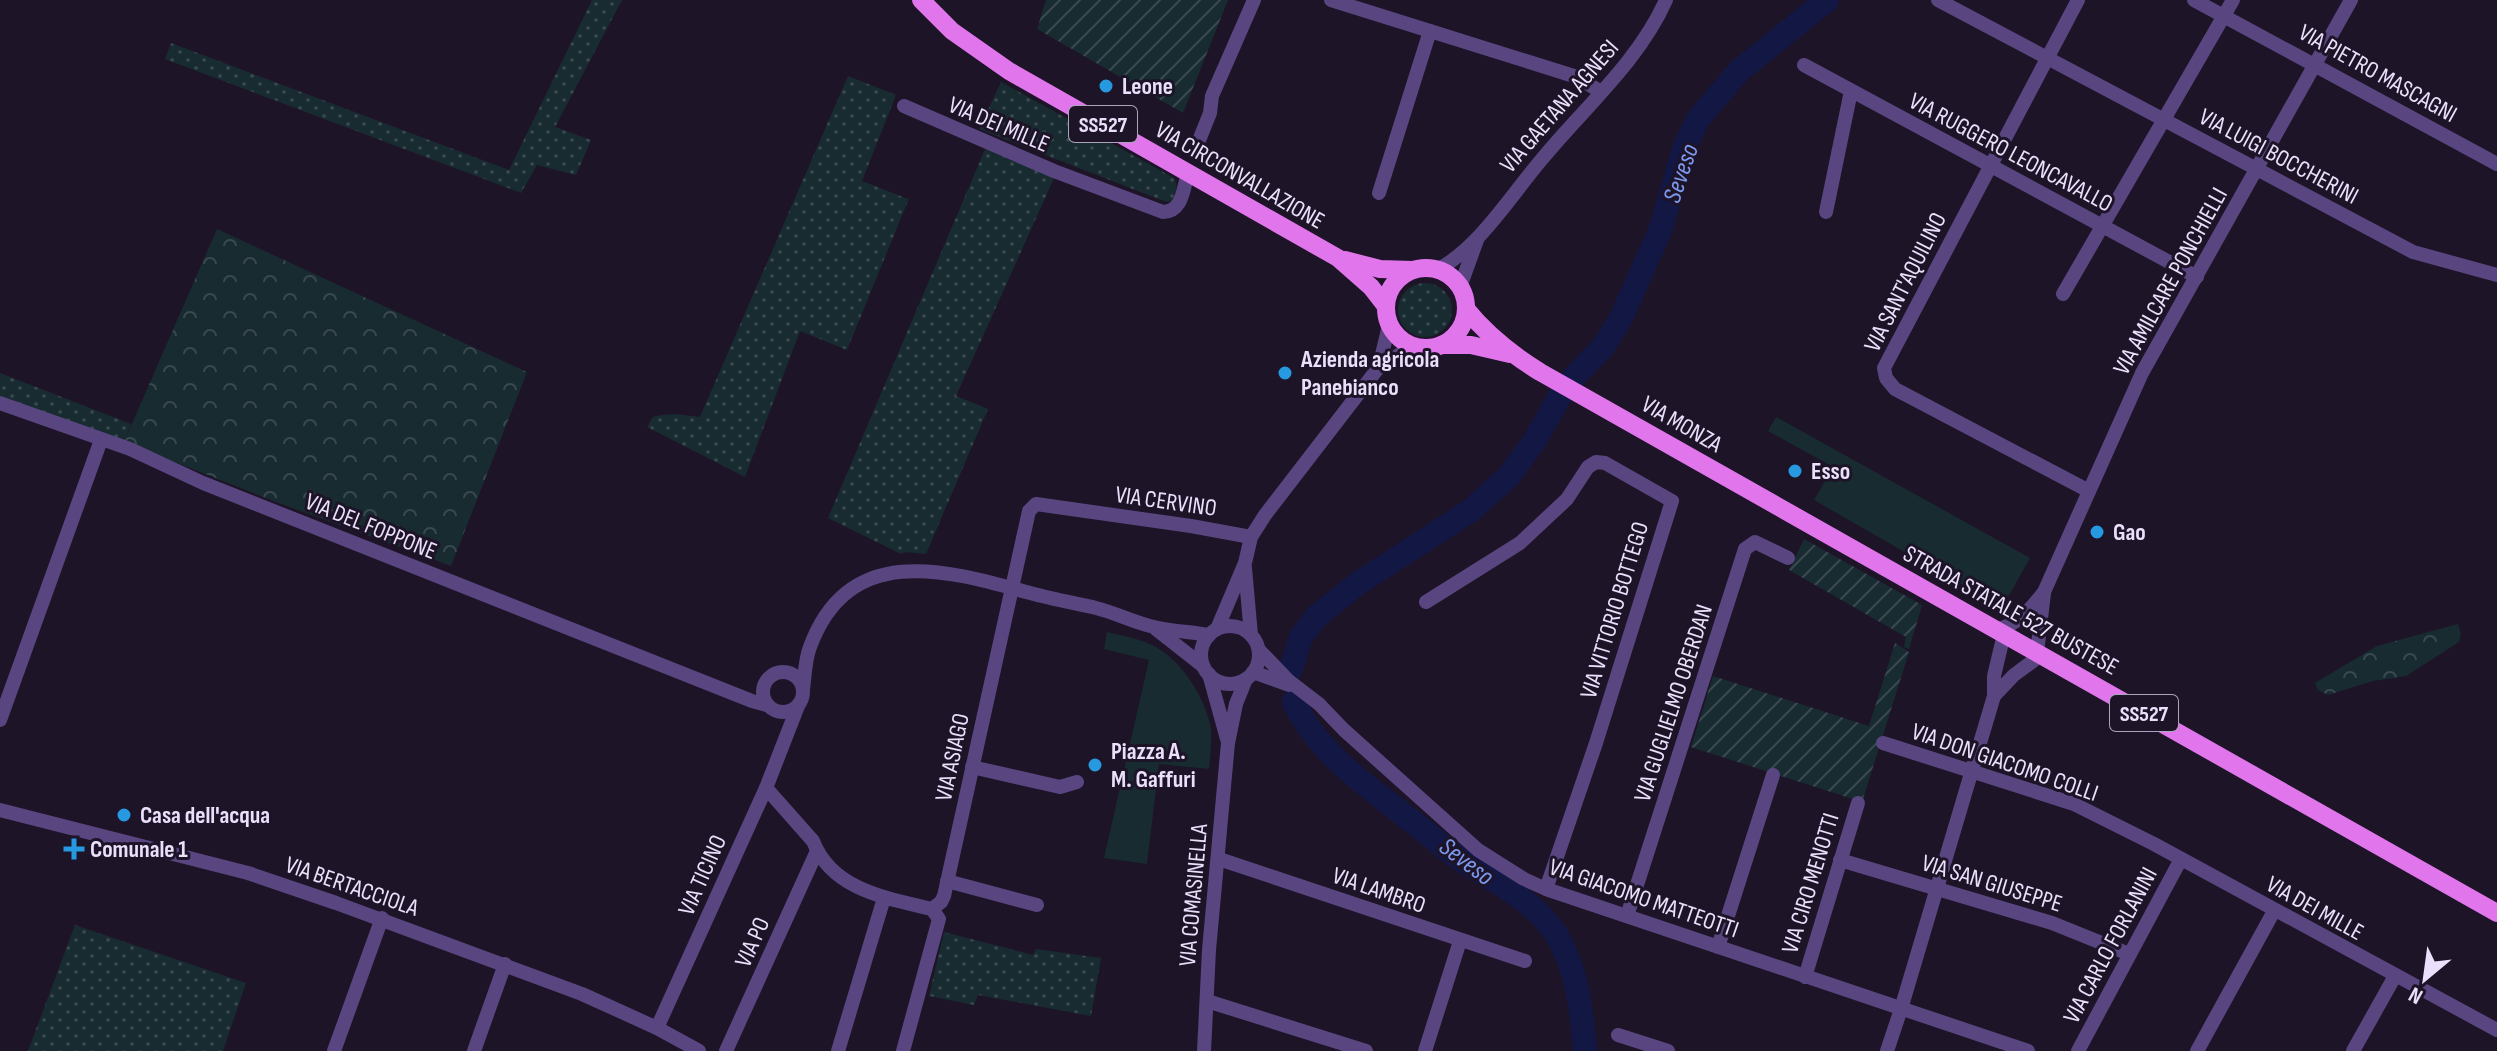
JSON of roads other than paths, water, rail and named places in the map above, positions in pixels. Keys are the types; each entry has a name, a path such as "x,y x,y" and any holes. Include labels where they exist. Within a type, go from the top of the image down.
{"main road":[{"name":"VIA CIRCONVALLAZIONE","path":"921,0 952,31 1009,71 1338,258 1371,287 1385,305"},
{"name":"VIA CIRCONVALLAZIONE","path":"1338,258 1380,269 1412,270"},
{"name":"SS527","path":"1412,270 1437,270"},
{"path":"1412,270 1401,275 1393,284 1385,305 1389,325 1398,338 1421,348"},
{"path":"1437,270 1450,276 1460,287"},
{"name":"SS527","path":"1460,287 1466,309 1489,335 1512,354"},
{"path":"1441,345 1459,331 1466,309"},
{"name":"SS527","path":"1421,348 1471,345 1512,354"},
{"name":"VIA MONZA","path":"1512,354 1752,492"},
{"name":"STRADA STATALE 527 BUSTESE","path":"1752,492 2497,913"}],"street":[{"path":"1196,148 1210,113 1212,96 1254,0"},
{"path":"1331,0 1577,77 1601,92"},
{"name":"VIA GAETANA AGNESI","path":"1437,270 1479,236 1641,45 1666,0"},
{"name":"VIA LUIGI BOCCHERINI","path":"1938,0 2413,252 2497,275"},
{"name":"VIA SANT'AQUILINO","path":"2078,0 1884,368 1886,378 1895,389 2089,491"},
{"name":"VIA PIETRO MASCAGNI","path":"2194,0 2497,164"},
{"path":"2063,294 2233,0"},
{"name":"VIA AMILCARE PONCHIELLI","path":"2001,632 2026,614 2044,592 2142,373 2351,0"},
{"path":"1379,193 1430,31"},
{"name":"VIA RUGGERO LEONCAVALLO","path":"1804,65 2197,277"},
{"path":"1826,212 1851,91"},
{"name":"VIA DEI MILLE","path":"904,106 1054,171 1163,212 1172,211 1178,206 1188,173"},
{"name":"VIA GAETANA AGNESI","path":"1460,287 1479,236"},
{"path":"1379,367 1389,325"},
{"path":"1206,670 1201,655 1203,644 1213,632 1245,563 1251,537 1379,367 1402,353 1421,348"},
{"name":"VIA DEL FOPPONE","path":"0,403 130,449 203,483 769,707"},
{"path":"0,720 101,440"},
{"name":"VIA VITTORIO BOTTEGO","path":"1426,602 1520,543 1567,499 1592,463 1601,461 1672,501 1596,743 1546,889"},
{"name":"VIA ASIAGO","path":"903,1051 936,932 939,919 932,909 941,902 947,881 1029,511 1036,504 1074,510"},
{"name":"VIA CERVINO","path":"1074,510 1251,537"},
{"name":"VIA GUGLIELMO OBERDAN","path":"1627,916 1745,549 1755,542 1761,543 1788,558"},
{"path":"1245,563 1251,635"},
{"path":"727,691 749,688 783,672 809,648 837,600 860,583 892,571 928,570 1011,587 1100,609 1152,626 1213,632 1231,626 1251,635 1259,650 1258,662 1250,675 1229,683 1214,679 1152,626"},
{"name":"VIA AMILCARE PONCHIELLI","path":"2039,654 2044,592"},
{"path":"1887,1051 1994,696 2001,632"},
{"path":"769,707 789,712 798,706 803,695 809,648"},
{"name":"VIA GIACOMO MATTEOTTI","path":"1259,650 1280,677 1304,693 1478,850 1524,879 2028,1051"},
{"path":"1994,696 2039,654"},
{"name":"VIA COMASINELLA","path":"1206,670 1228,743"},
{"path":"783,672 798,678 803,689"},
{"name":"VIA GIACOMO MATTEOTTI","path":"1250,675 1280,677"},
{"name":"VIA COMASINELLA","path":"1204,1051 1209,950 1228,743 1236,704 1250,675"},
{"path":"768,678 763,688 785,741"},
{"name":"VIA TICINO","path":"657,1028 766,788 798,706"},
{"name":"VIA DON GIACOMO COLLI","path":"1883,743 2074,804 2198,868"},
{"path":"972,767 1060,787 1077,782"},
{"path":"1718,947 1773,775"},
{"path":"766,788 813,841 834,874 847,883 884,898 932,909"},
{"name":"VIA CIRO MENOTTI","path":"1805,977 1858,803"},
{"name":"VIA BERTACCIOLA","path":"0,810 248,873 382,918 582,994 657,1028 676,1045 699,1051"},
{"name":"VIA PO","path":"726,1051 817,851"},
{"name":"VIA LAMBRO","path":"1219,859 1525,961"},
{"name":"VIA CARLO FORLANINI","path":"2078,1051 2181,859"},
{"name":"VIA SAN GIUSEPPE","path":"1840,860 2052,923 2129,954"},
{"name":"VIA DEI MILLE","path":"2198,868 2497,1030"},
{"path":"947,881 1037,905"},
{"path":"838,1051 884,898"},
{"path":"2197,1051 2274,911"},
{"path":"334,1051 382,918"},
{"path":"1425,1051 1460,941"},
{"path":"474,1051 505,964"},
{"path":"2353,1051 2395,976"},
{"path":"1207,1001 1366,1051"},
{"path":"1618,1035 1668,1051"}],"waterway":[{"name":"Seveso","path":"1574,377 1603,347 1621,318 1660,231 1685,146 1698,119 1739,71 1827,0"},
{"name":"Seveso","path":"1291,669 1301,637 1316,617 1357,584 1470,511 1509,476 1535,440 1560,396"},
{"name":"Seveso","path":"1294,702 1317,738 1362,782 1452,853 1526,902 1547,922 1563,947 1574,976 1585,1051"}],"place":[{"name":"Leone","path":"1106,86"},
{"name":"Azienda agricola Panebianco","path":"1285,373"},
{"name":"Esso","path":"1795,471"},
{"name":"Gao","path":"2097,532"},
{"name":"Piazza A. M. Gaffuri","path":"1095,765"},
{"name":"Casa dell'acqua","path":"124,815"},
{"name":"Comunale 1","path":"74,849"}]}
